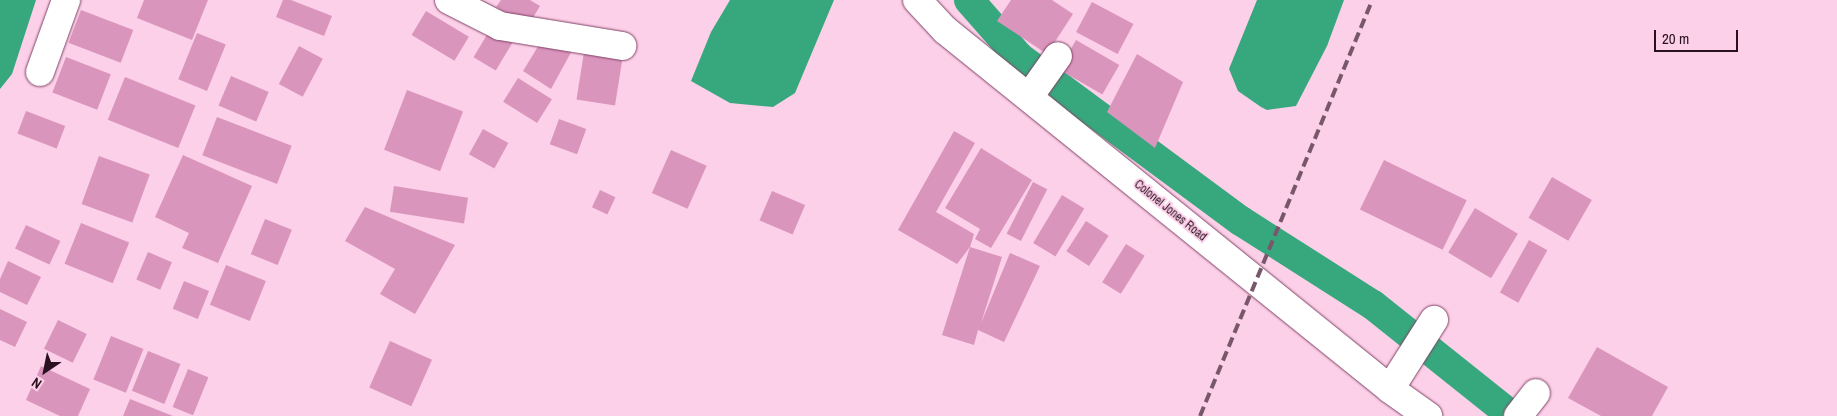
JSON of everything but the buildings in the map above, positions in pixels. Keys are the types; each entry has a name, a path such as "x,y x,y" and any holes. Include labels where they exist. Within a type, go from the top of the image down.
{"street":[{"path":"40,72 66,0"},
{"path":"449,0 500,26 622,46"},
{"name":"Colonel Jones Road","path":"918,0 945,30 1390,389 1428,416"},
{"path":"1030,97 1058,56"},
{"path":"1390,389 1409,362 1434,320"},
{"path":"1518,416 1536,393"}],"shaded area":[{"path":"0,0 36,0 12,74 0,89"},
{"path":"730,0 834,0 795,93 773,107 730,103 691,81 711,32"},
{"path":"1257,0 1344,0 1327,46 1296,106 1267,110 1261,107 1238,91 1229,69"}],"waterway":[{"path":"969,0 1019,57 1241,221 1373,305 1512,416"}],"railway":[{"path":"1200,416 1372,0"}]}
